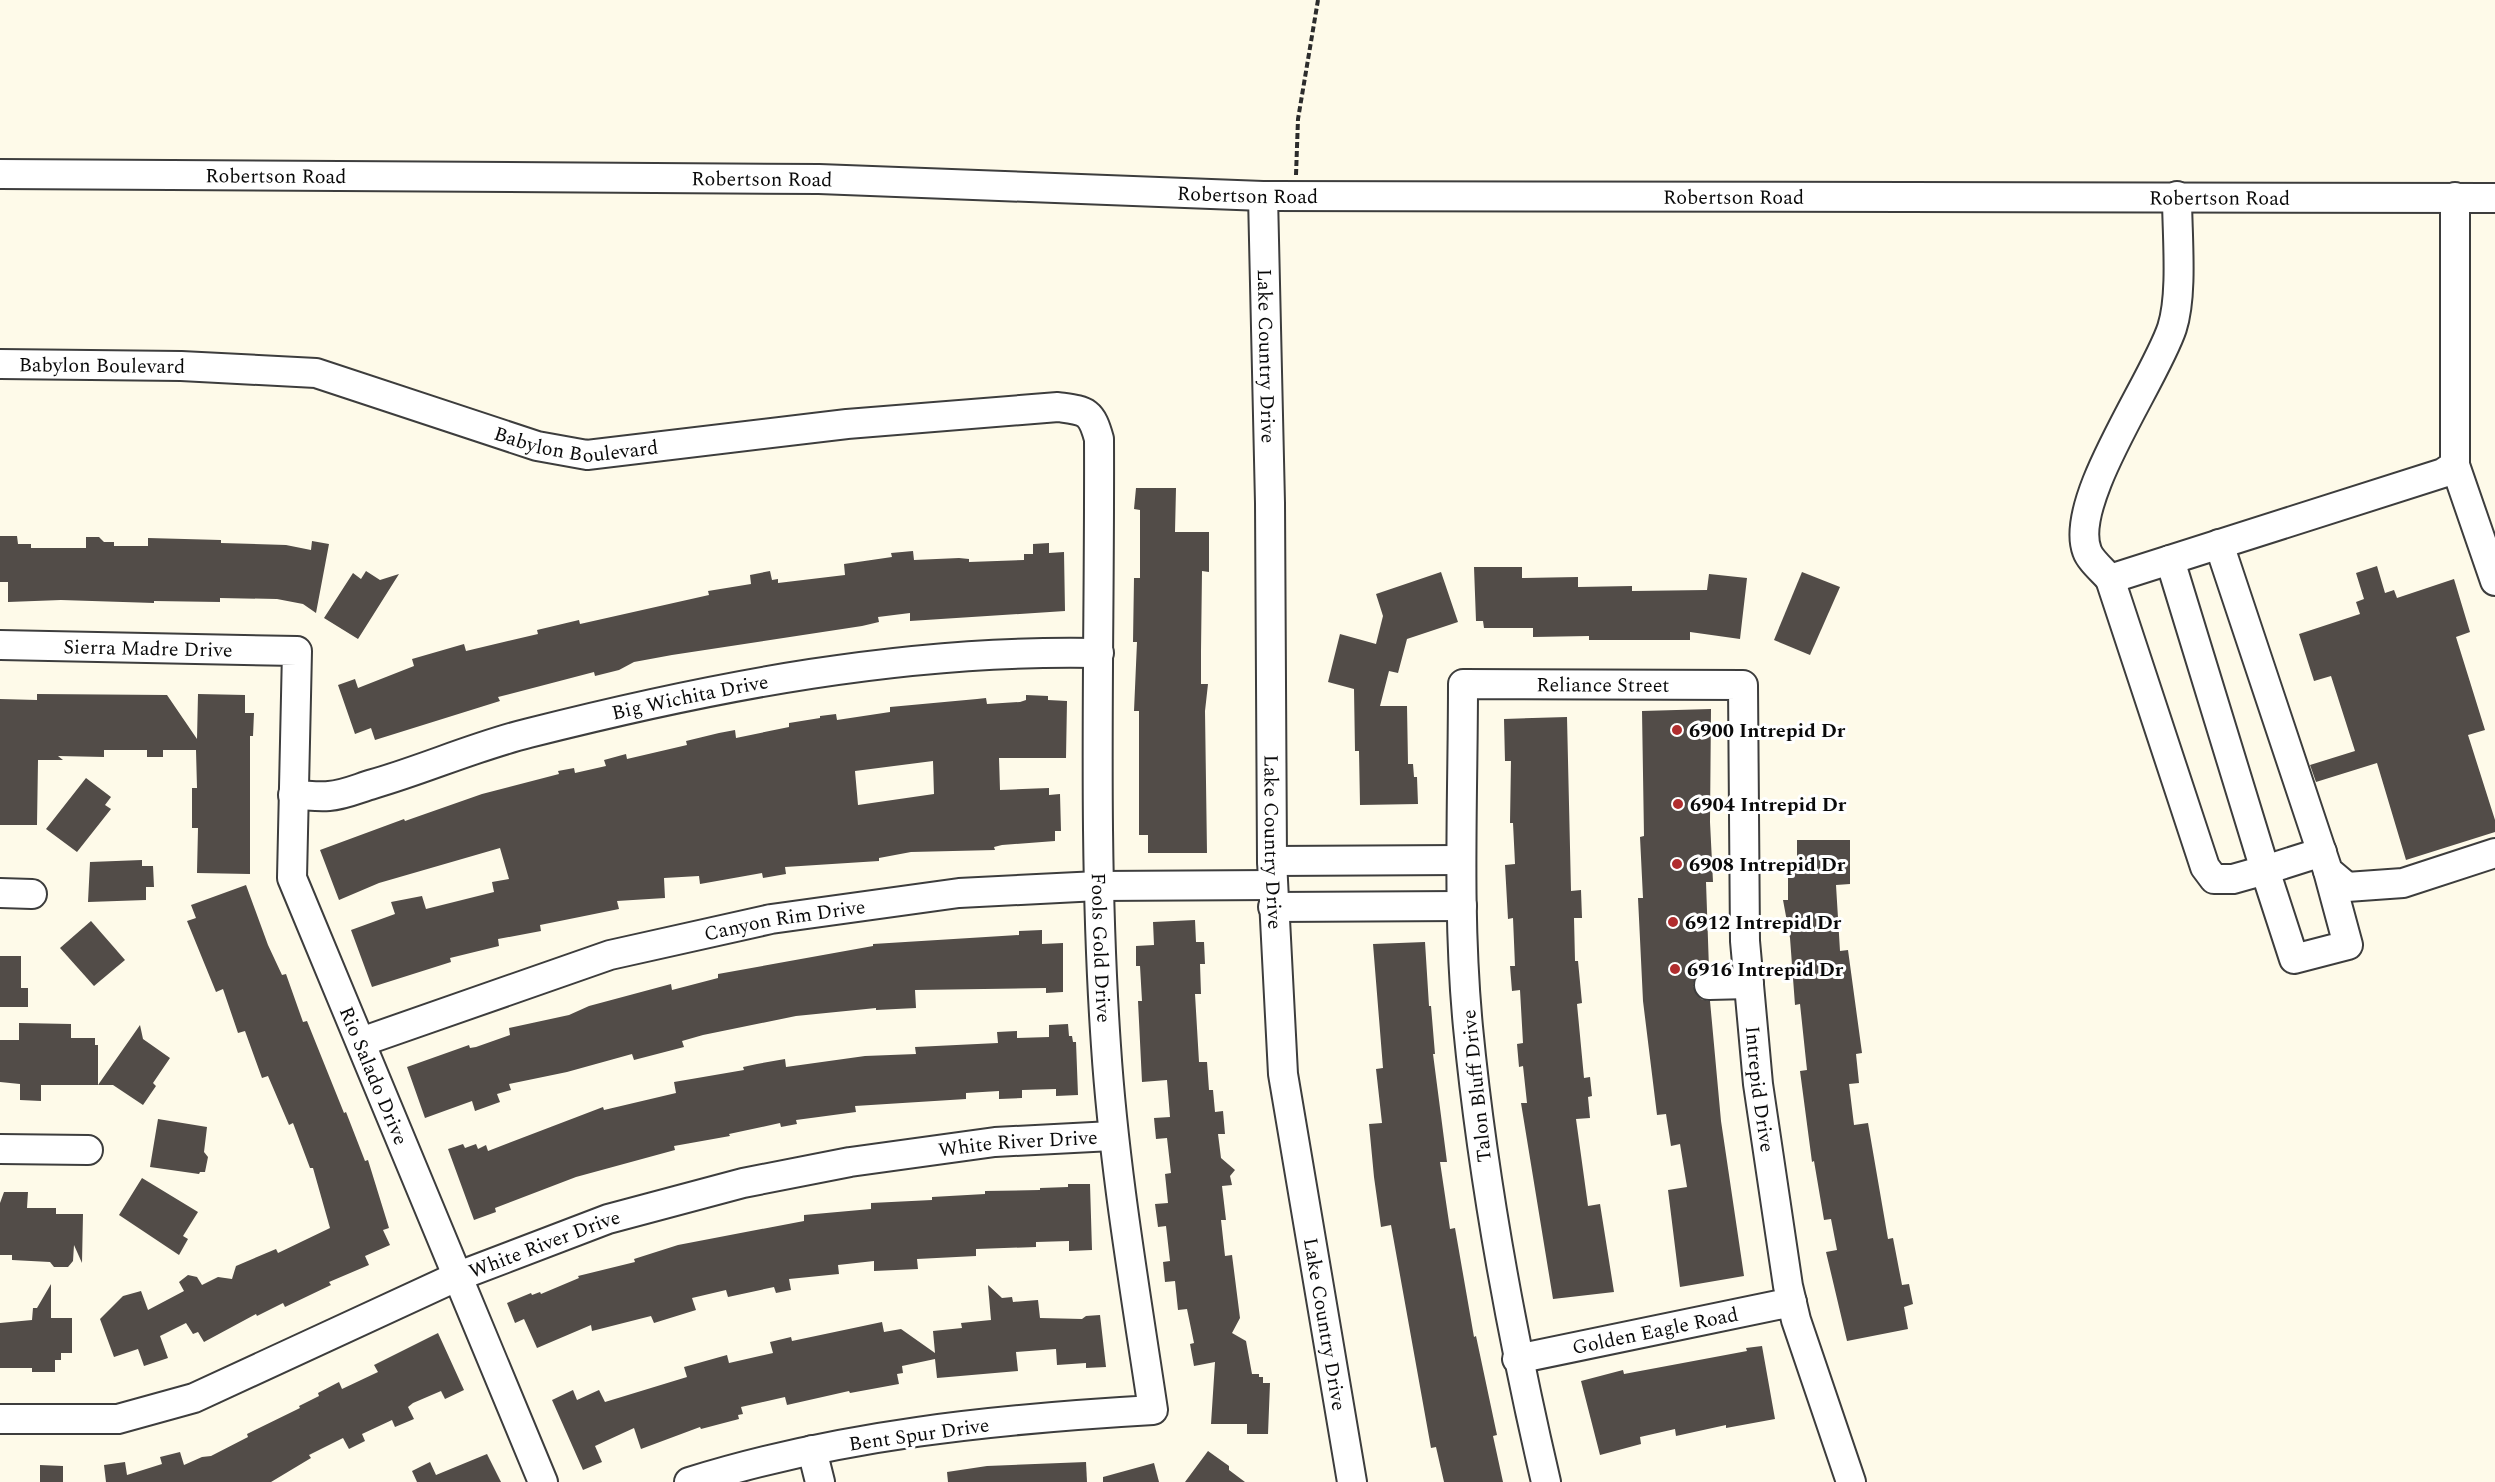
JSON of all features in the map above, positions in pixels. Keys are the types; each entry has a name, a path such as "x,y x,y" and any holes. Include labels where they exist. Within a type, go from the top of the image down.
{"street":[{"name":"Robertson Road","path":"0,174 819,179 1263,196 2495,198"},
{"name":"Lake Country Drive","path":"1263,196 1270,515 1272,884 1283,1074 1352,1482"},
{"path":"2177,196 2177,283 2173,326 2159,361 2105,460 2090,500 2086,527 2087,551 2110,579 2205,867 2214,879 2233,879 2265,870 2325,861"},
{"path":"2455,197 2455,465 2495,580"},
{"name":"Babylon Boulevard","path":"0,364 181,366 316,373 537,446 587,455 847,424 1058,407 1083,410 1094,418 1099,439 1099,483"},
{"path":"2110,579 2443,473 2455,465"},
{"name":"Fools Gold Drive","path":"1099,483 1098,886 1112,1136 1153,1410"},
{"path":"2170,560 2294,959 2348,945 2325,861 2219,544"},
{"name":"Sierra Madre Drive","path":"0,645 297,651"},
{"name":"Rio Salado Drive","path":"297,651 292,878 543,1482"},
{"name":"Big Wichita Drive","path":"293,795 331,796 398,777 525,734 676,696 776,678 928,659 1041,652 1099,653"},
{"name":"Reliance Street","path":"1463,684 1743,685"},
{"name":"Talon Bluff Drive","path":"1463,684 1460,860 1468,1026 1488,1196 1517,1359 1546,1482"},
{"name":"Intrepid Drive","path":"1743,685 1745,941 1758,1084 1792,1302 1851,1482"},
{"path":"2325,861 2347,887 2403,883 2495,853"},
{"path":"1272,884 1460,860"},
{"path":"1272,884 1462,906"},
{"name":"Canyon Rim Drive","path":"361,1042 610,954 771,919 959,892 1098,886 1272,884"},
{"path":"0,893 32,894"},
{"path":"1709,985 1749,984"},
{"name":"White River Drive","path":"0,1419 118,1419 194,1398 456,1276 608,1219 743,1183 850,1162 995,1142 1112,1136"},
{"path":"0,1149 88,1150"},
{"name":"Golden Eagle Road","path":"1517,1359 1792,1302"},
{"name":"Bent Spur Drive","path":"689,1482 812,1450 908,1432 1078,1414 1153,1410"},
{"path":"812,1450 820,1482"}],"path":[{"path":"1295,196 1298,119 1318,0"}],"building":[{"path":"1136,488 1176,488 1175,532 1209,532 1209,572 1202,571 1201,651 1201,684 1208,684 1205,711 1207,853 1148,853 1148,835 1139,835 1139,711 1134,711 1137,642 1133,642 1134,578 1140,578 1140,510 1134,509"},
{"path":"0,536 17,536 18,544 31,544 31,548 86,548 86,537 99,537 104,542 114,542 114,546 148,546 148,538 221,540 221,543 286,545 311,550 312,541 329,544 316,613 303,604 277,599 220,598 220,602 154,601 154,603 61,600 8,602 8,582 0,582"},
{"path":"1049,543 1049,553 1064,552 1065,611 910,621 910,613 878,617 879,622 862,626 634,662 619,670 595,676 594,672 498,697 500,701 375,740 371,728 355,734 338,685 355,679 358,688 414,666 412,659 464,644 466,651 538,634 537,630 579,620 580,624 709,595 708,591 751,584 750,575 770,571 772,580 778,579 778,583 845,575 844,564 892,557 891,553 913,551 914,560 959,558 969,559 969,562 1024,560 1024,554 1033,554 1033,544"},
{"path":"2377,566 2385,593 2394,590 2397,598 2454,579 2470,632 2456,637 2485,730 2468,735 2495,820 2495,832 2406,860 2377,763 2316,782 2310,765 2355,751 2331,676 2314,681 2299,634 2360,614 2356,602 2364,599 2356,573"},
{"path":"1474,567 1522,567 1522,578 1578,577 1578,587 1632,586 1632,591 1707,590 1709,574 1747,578 1740,639 1690,632 1690,640 1589,640 1589,636 1533,637 1533,628 1484,628 1483,621 1476,621"},
{"path":"366,571 380,580 399,574 358,639 324,618 353,573 361,579"},
{"path":"1441,572 1458,622 1407,639 1398,673 1389,671 1380,706 1407,706 1408,764 1413,764 1414,777 1417,777 1418,804 1360,805 1359,751 1355,751 1354,689 1328,682 1340,634 1376,644 1383,616 1376,594"},
{"path":"1802,572 1840,587 1810,655 1774,640"},
{"path":"37,694 167,695 197,739 198,694 245,695 245,713 254,713 253,736 250,736 250,874 197,873 198,828 192,828 192,788 197,788 196,750 163,750 163,757 147,757 147,750 104,750 104,757 58,756 63,760 38,760 37,825 0,825 0,699 37,700"},
{"path":"1026,695 1048,696 1048,700 1067,701 1066,758 999,758 1000,790 1049,788 1049,795 1060,794 1061,831 1055,831 1055,841 1002,845 994,847 995,850 911,852 879,858 879,861 785,867 786,874 763,878 762,873 700,884 699,876 664,878 665,898 617,901 619,909 540,925 541,931 498,939 499,946 450,958 451,962 372,987 351,930 395,914 391,902 422,896 426,909 494,892 492,882 509,879 500,848 379,883 339,900 320,850 404,819 405,821 482,794 559,774 558,771 574,768 575,773 606,766 604,760 626,754 627,759 687,745 686,741 719,733 735,730 736,738 789,727 789,723 820,718 820,716 836,714 837,720 890,712 890,707 986,698 987,704 1026,700","holes":["933,761 934,794 858,805 855,771"]},
{"path":"1711,709 1710,822 1713,882 1706,882 1709,969 1695,977 1693,986 1701,999 1710,1001 1721,1121 1744,1276 1680,1287 1668,1190 1687,1187 1680,1144 1671,1146 1666,1114 1657,1115 1643,1001 1638,898 1643,898 1640,837 1644,836 1642,711"},
{"path":"1567,717 1571,891 1581,890 1582,918 1574,918 1575,961 1578,961 1582,1003 1577,1004 1584,1078 1590,1077 1592,1096 1588,1097 1590,1118 1576,1119 1588,1206 1600,1204 1614,1292 1553,1299 1521,1103 1527,1103 1523,1066 1519,1067 1517,1044 1523,1043 1520,990 1512,991 1510,966 1515,966 1513,918 1508,919 1505,865 1515,864 1513,823 1510,823 1511,761 1505,761 1504,719"},
{"path":"86,778 111,797 105,805 111,809 77,852 46,829"},
{"path":"1797,840 1850,840 1850,884 1836,885 1840,951 1848,950 1862,1053 1856,1054 1859,1083 1849,1084 1854,1125 1868,1123 1888,1239 1893,1238 1902,1285 1909,1284 1913,1304 1904,1307 1908,1329 1847,1341 1826,1252 1837,1250 1831,1219 1824,1220 1814,1161 1812,1162 1800,1071 1807,1070 1800,1004 1795,1005 1790,938 1783,900 1788,900 1788,866 1797,866"},
{"path":"142,860 142,866 153,866 154,887 146,887 146,900 88,902 90,862"},
{"path":"246,885 268,945 282,975 286,974 303,1022 307,1021 365,1161 368,1160 389,1228 383,1230 390,1245 365,1256 369,1265 329,1282 331,1285 285,1307 283,1303 257,1316 256,1314 204,1342 198,1332 193,1334 186,1323 160,1336 168,1358 144,1366 138,1349 114,1357 100,1319 123,1296 141,1291 148,1310 184,1291 179,1282 188,1275 197,1277 202,1285 218,1277 232,1279 236,1266 276,1249 278,1253 330,1228 313,1168 310,1168 293,1123 289,1125 268,1076 262,1078 245,1031 238,1033 223,989 216,992 187,921 196,918 191,905"},
{"path":"1195,920 1196,942 1204,942 1205,964 1200,964 1201,994 1195,994 1199,1062 1207,1062 1209,1090 1213,1090 1215,1112 1223,1111 1225,1134 1218,1134 1221,1158 1235,1170 1230,1176 1232,1185 1222,1186 1226,1220 1221,1220 1225,1256 1232,1255 1240,1318 1232,1333 1246,1341 1252,1374 1259,1374 1259,1377 1263,1377 1263,1383 1270,1383 1268,1434 1247,1434 1247,1424 1211,1424 1215,1362 1194,1366 1190,1344 1194,1343 1187,1309 1178,1310 1175,1281 1165,1282 1163,1262 1170,1261 1166,1226 1158,1227 1155,1204 1168,1203 1165,1174 1171,1173 1167,1138 1156,1139 1154,1118 1170,1117 1167,1080 1142,1082 1138,1001 1142,1001 1140,966 1136,966 1136,946 1154,945 1153,922"},
{"path":"91,921 125,960 94,986 60,948"},
{"path":"1042,930 1042,944 1063,943 1063,992 1046,993 1046,988 915,990 916,1008 876,1010 876,1008 796,1016 703,1035 682,1041 684,1047 634,1060 632,1054 567,1072 509,1084 511,1090 497,1094 500,1102 475,1111 472,1101 425,1118 407,1067 469,1045 470,1048 476,1047 510,1035 509,1028 569,1015 589,1006 671,984 672,990 718,978 718,974 873,946 873,944 1019,935 1019,931"},
{"path":"1425,942 1435,1054 1433,1054 1447,1162 1440,1162 1450,1229 1455,1228 1474,1337 1476,1336 1497,1435 1493,1436 1503,1482 1444,1482 1436,1447 1431,1448 1391,1225 1381,1227 1369,1124 1382,1123 1376,1069 1383,1068 1373,944"},
{"path":"0,956 21,956 21,988 28,988 28,1007 0,1007"},
{"path":"19,1023 71,1024 71,1038 95,1038 95,1045 98,1045 98,1085 41,1085 41,1101 20,1100 20,1084 0,1082 0,1040 19,1040"},
{"path":"1068,1024 1069,1036 1072,1036 1073,1042 1076,1042 1078,1095 1056,1096 1056,1089 1022,1090 1022,1098 999,1099 999,1091 966,1093 966,1099 855,1106 856,1112 796,1120 797,1124 781,1127 780,1123 729,1134 730,1136 674,1146 675,1150 576,1177 495,1208 496,1212 474,1220 448,1149 463,1144 465,1148 476,1144 478,1149 486,1145 488,1151 603,1107 604,1110 676,1093 674,1082 744,1070 743,1067 757,1064 785,1059 786,1067 865,1056 916,1054 915,1047 998,1043 997,1032 1017,1031 1017,1038 1049,1037 1049,1025"},
{"path":"140,1025 143,1039 170,1058 153,1083 156,1086 143,1105 113,1085 98,1085"},
{"path":"158,1119 207,1127 204,1152 208,1157 205,1172 199,1174 150,1167"},
{"path":"142,1178 198,1212 183,1236 188,1239 179,1255 119,1215"},
{"path":"1068,1184 1090,1184 1092,1250 1069,1251 1069,1241 1036,1242 1036,1247 976,1249 976,1256 917,1259 918,1269 874,1271 874,1261 838,1265 839,1274 789,1279 791,1290 776,1293 774,1287 728,1297 726,1290 692,1298 696,1310 654,1323 651,1316 592,1331 591,1325 537,1348 524,1319 515,1323 507,1303 531,1293 532,1295 540,1292 541,1294 579,1278 578,1276 635,1262 634,1259 678,1245 804,1221 804,1215 871,1209 871,1203 932,1200 932,1197 985,1194 985,1191 1040,1190 1040,1188 1068,1187"},
{"path":"4,1192 28,1192 27,1208 56,1208 56,1214 83,1214 82,1263 74,1245 73,1261 68,1267 54,1267 50,1262 12,1260 12,1255 0,1255 0,1203"},
{"path":"51,1284 51,1318 72,1318 72,1353 61,1353 61,1360 55,1360 55,1372 32,1372 32,1368 0,1368 0,1323 32,1320 33,1308 37,1308"},
{"path":"988,1285 1002,1298 1012,1297 1013,1302 1038,1300 1040,1318 1082,1319 1086,1316 1100,1315 1106,1367 1086,1368 1086,1363 1057,1365 1056,1349 1016,1352 1018,1371 937,1378 935,1359 902,1366 903,1373 897,1374 899,1384 850,1393 849,1391 787,1405 785,1397 741,1407 743,1414 738,1415 739,1419 701,1429 700,1427 641,1449 634,1428 595,1446 602,1462 583,1470 552,1400 573,1390 577,1400 599,1390 605,1402 687,1377 684,1367 727,1355 729,1363 773,1353 770,1342 791,1337 792,1341 882,1322 884,1332 901,1329 935,1353 933,1331 962,1328 961,1323 991,1320"},
{"path":"438,1333 464,1390 445,1399 441,1391 413,1403 408,1407 414,1419 395,1427 392,1420 362,1434 365,1441 349,1449 343,1438 309,1455 311,1458 271,1482 106,1482 104,1465 125,1462 127,1475 162,1464 160,1457 180,1452 184,1465 202,1457 211,1456 248,1437 247,1434 300,1408 299,1406 319,1396 318,1393 339,1382 342,1389 378,1372 374,1365"},
{"path":"1762,1346 1775,1419 1726,1428 1726,1425 1676,1436 1675,1429 1640,1437 1641,1444 1600,1455 1581,1381 1623,1370 1624,1374 1747,1351 1746,1348"},
{"path":"1208,1451 1229,1466 1229,1470 1245,1482 1185,1482"},
{"path":"487,1454 501,1482 417,1482 412,1471 430,1462 436,1475"},
{"path":"1086,1462 1087,1482 948,1482 947,1472 987,1466"},
{"path":"1154,1463 1159,1482 1103,1482 1103,1477"},
{"path":"40,1465 63,1466 63,1482 40,1482"}],"place":[{"name":"6900 Intrepid Dr","path":"1677,730"},
{"name":"6904 Intrepid Dr","path":"1678,804"},
{"name":"6908 Intrepid Dr","path":"1677,864"},
{"name":"6912 Intrepid Dr","path":"1673,922"},
{"name":"6916 Intrepid Dr","path":"1675,969"}]}
